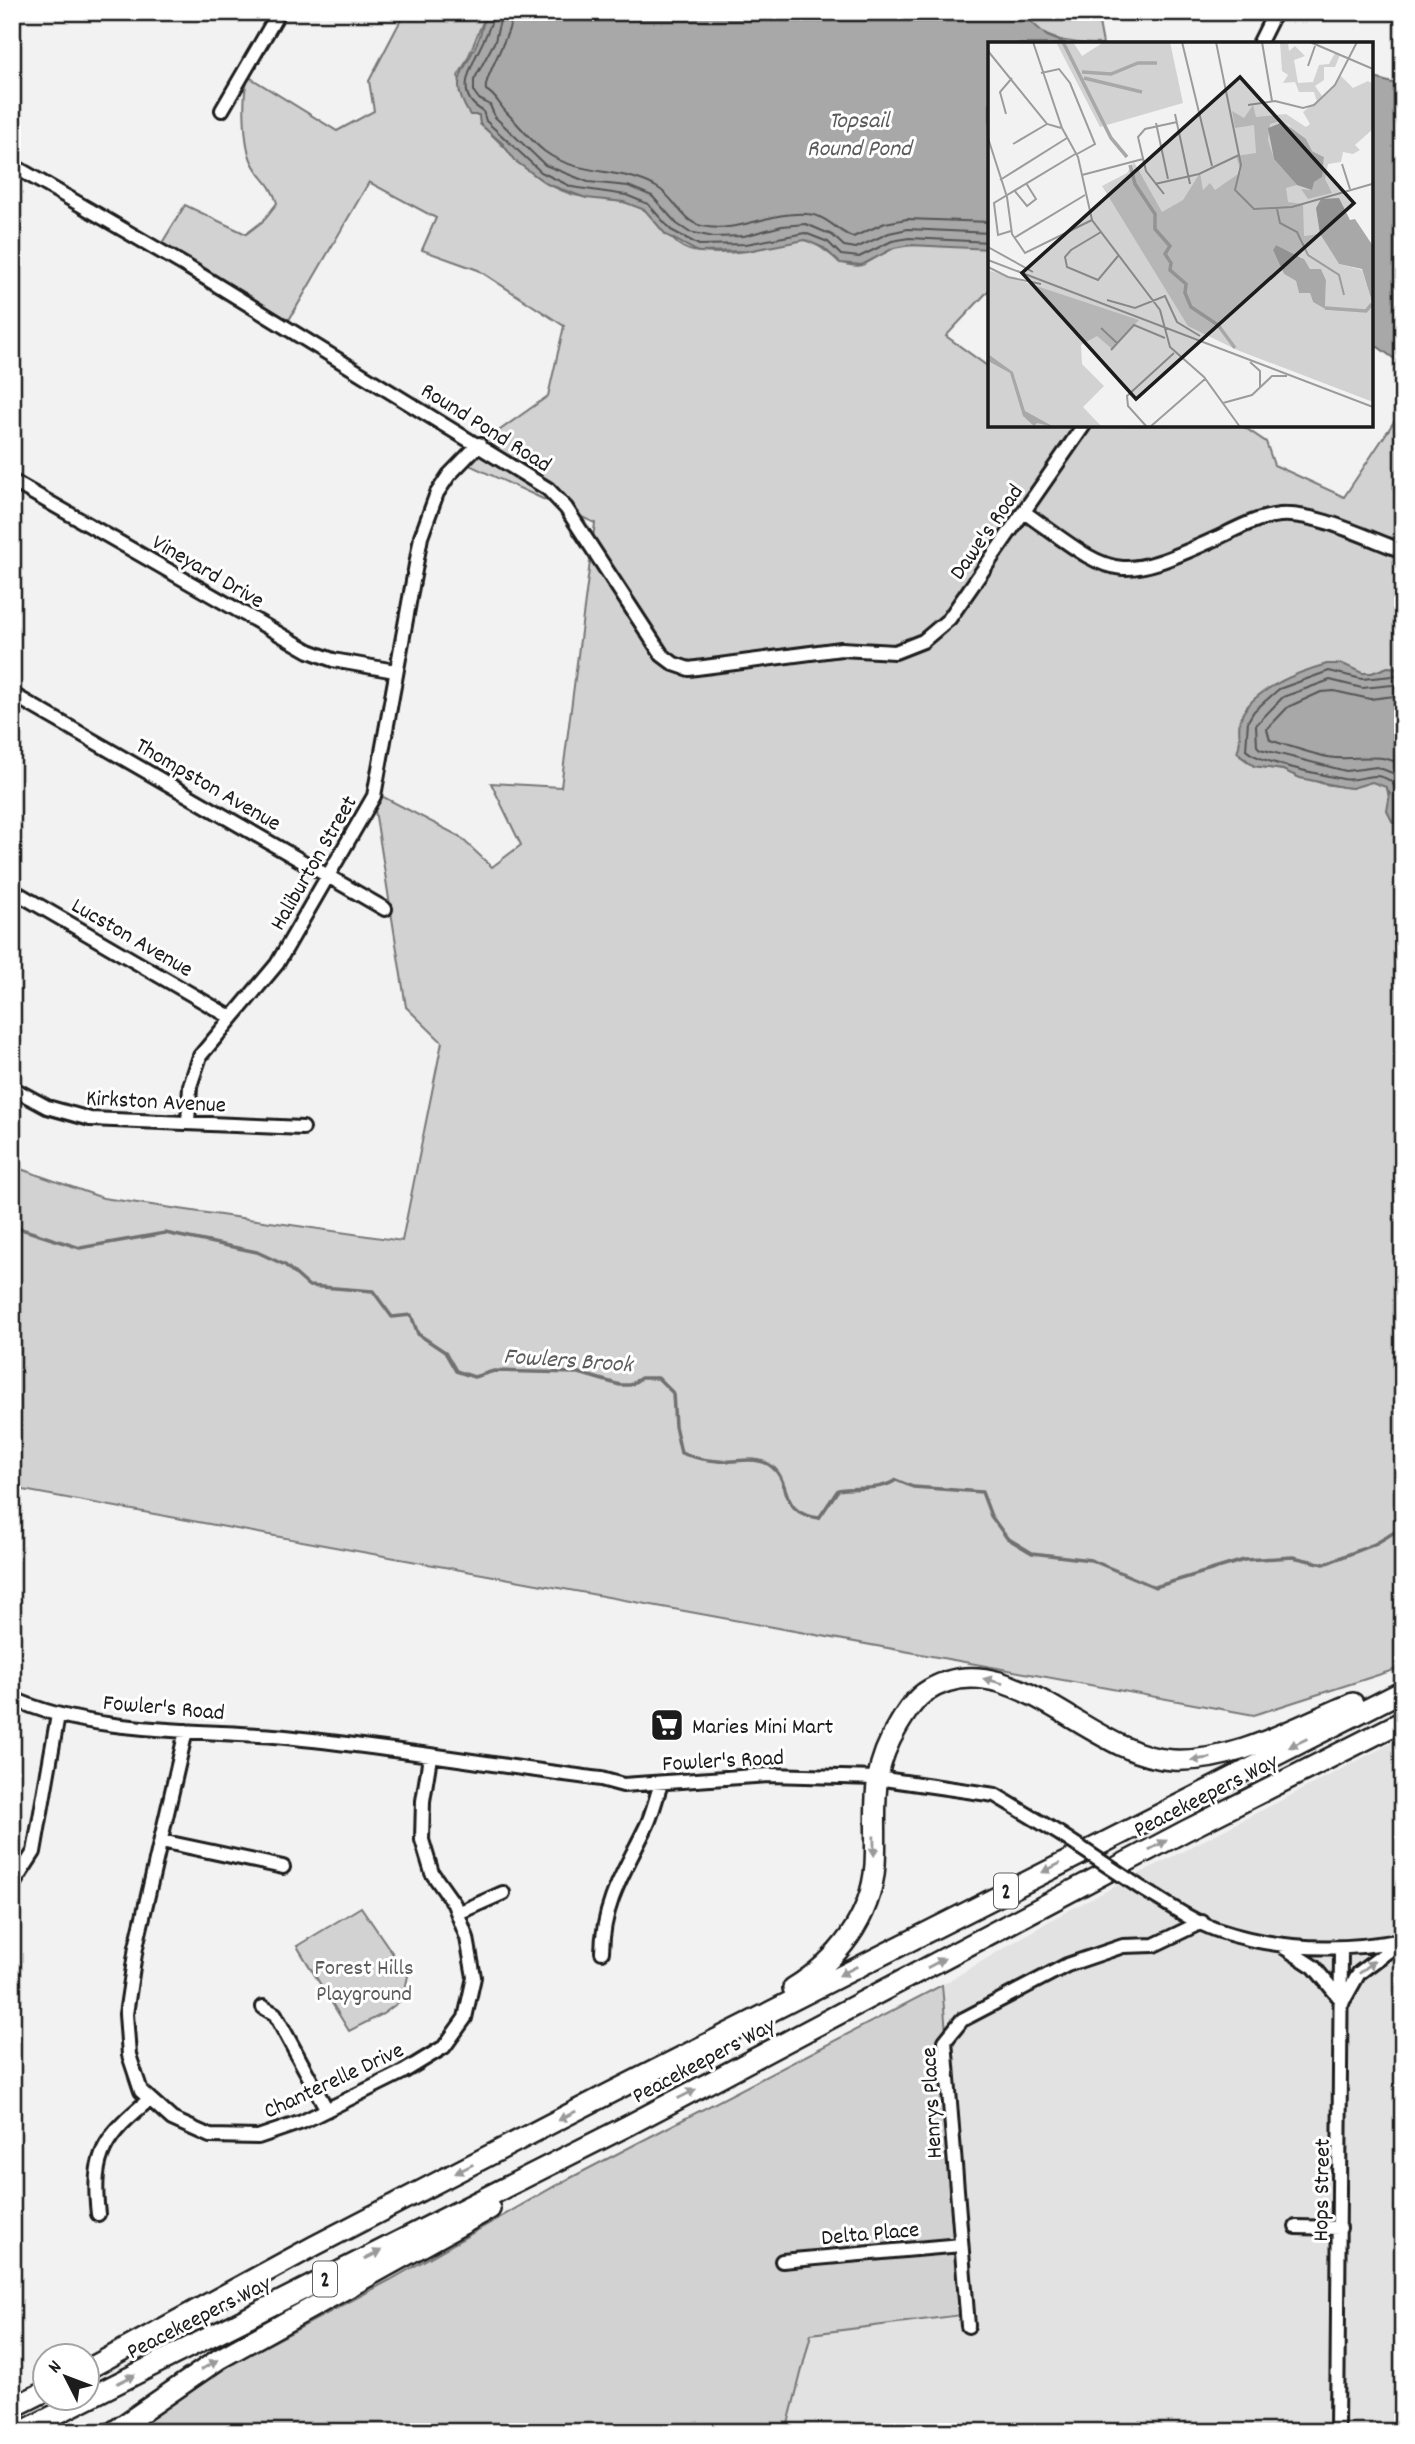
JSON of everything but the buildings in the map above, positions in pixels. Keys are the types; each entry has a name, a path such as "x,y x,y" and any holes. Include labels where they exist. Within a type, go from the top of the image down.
{"highway":[{"path":"610,2093 806,1979 843,1945 857,1926 872,1883 873,1800 877,1778 894,1732 907,1711 921,1695 937,1685 956,1679 978,1677 1002,1682 1047,1704 1127,1751 1170,1760 1196,1760 1252,1746 1403,1685"},
{"name":"Peacekeepers Way","path":"102,2362 314,2246 610,2093 1403,1691"},
{"name":"Peacekeepers Way","path":"21,2432 629,2125 1185,1831 1403,1721"},
{"path":"113,2432 219,2359 531,2186 629,2125"},
{"path":"102,2357 141,2341"},
{"path":"12,2393 32,2385"},
{"path":"12,2407 32,2398"}],"street":[{"path":"222,110 279,12"},
{"path":"1260,42 1275,12"},
{"name":"Round Pond Road","path":"12,165 186,265 548,489 566,508 652,640 674,664 689,669 827,650 895,652 909,648"},
{"name":"Dawe's Road","path":"909,648 930,636 948,619 1083,427"},
{"name":"Haliburton Street","path":"188,1124 190,1086 195,1066 277,964 374,796 394,671 415,566 429,513 449,475 479,444"},
{"name":"Vineyard Drive","path":"12,481 298,645 333,660 394,671"},
{"path":"1024,512 1087,557 1111,568 1125,570 1167,561 1253,521 1282,515 1310,519 1403,551"},
{"name":"Thompston Avenue","path":"12,694 386,909"},
{"name":"Lucston Avenue","path":"12,890 232,1018"},
{"name":"Kirkston Avenue","path":"12,1088 47,1107 76,1117 303,1128"},
{"name":"Fowler's Road","path":"12,1698 58,1715 187,1731 276,1737 623,1785 769,1775 877,1778 995,1795 1141,1888 1215,1929 1279,1945 1341,1948 1403,1940"},
{"path":"12,1886 34,1852 58,1715"},
{"name":"Chanterelle Drive","path":"187,1731 136,1947 126,2014 129,2055 141,2091 172,2119 211,2136 258,2137 302,2122 403,2072 444,2047 466,2018 474,1977 467,1938 458,1913 432,1873 422,1840 423,1801 430,1757"},
{"path":"602,1952 602,1922 623,1870 649,1822 661,1784"},
{"path":"161,1841 283,1867"},
{"path":"458,1913 503,1893"},
{"name":"Henrys Place","path":"968,2326 944,2055 945,2041 952,2029 969,2016 1067,1965 1123,1946 1154,1945 1202,1922"},
{"path":"1279,1945 1314,1967 1343,2002 1359,1973 1403,1940"},
{"name":"Hops Street","path":"1338,2432 1343,2002 1341,1948"},
{"path":"263,2007 275,2014 327,2110"},
{"path":"98,2214 96,2190 106,2140 150,2099"},
{"path":"1296,2227 1340,2228"},
{"name":"Delta Place","path":"782,2262 961,2245"}],"shaded area":[{"path":"1403,1737 1403,2432 786,2432 811,2334 970,2314 942,1985 1056,1917"}],"green space":[{"path":"405,12 488,12 458,76 479,115 480,124 522,164 557,188 571,194 625,203 643,209 657,220 674,241 700,252 755,250 798,239 812,242 839,261 854,266 862,265 895,247 941,245 988,249 988,291 946,336 988,367 988,427 1244,427 1266,442 1274,465 1344,497 1403,408 1403,669 1388,667 1372,673 1361,673 1327,664 1282,681 1247,707 1241,718 1240,756 1254,766 1283,770 1324,784 1352,788 1372,781 1387,787 1393,823 1403,823 1403,1667 1254,1715 12,1488 12,1166 103,1198 402,1241 442,1042 406,1007 372,791 459,836 492,867 521,845 491,783 561,787 595,523 467,464 486,444 486,440 548,396 564,326 478,270 422,250 436,218 369,182 289,320 162,243 185,205 246,234 263,221 277,203 249,154 244,106 249,77 337,131 374,111 369,81"},
{"path":"1020,12 1097,12 1103,42 1068,42 1046,35 1028,22"},
{"name":"Forest Hills Playground","path":"361,1907 408,1976 403,1999 383,2014 349,2031 297,1946"},
{"path":"942,1985 970,2314 811,2334 786,2432 130,2432 230,2365 390,2280 555,2186"}],"water":[{"name":"Topsail Round Pond","path":"488,12 1020,12 1047,36 1062,42 988,42 988,249 910,245 894,248 862,265 840,263 824,248 805,240 747,251 698,252 666,235 645,210 624,202 586,198 547,184 514,160 503,144 480,124 479,115 470,115 463,103 459,84 461,76"},
{"path":"1373,78 1403,86 1403,365 1378,347 1373,347"},
{"path":"1327,664 1343,664 1362,673 1372,673 1388,667 1403,669 1403,823 1393,823 1387,811 1390,794 1386,787 1372,782 1352,788 1300,778 1283,770 1254,766 1237,752 1240,744 1240,721 1253,700 1290,677"}],"waterway":[{"name":"Fowlers Brook","path":"12,1226 80,1248 165,1233 257,1252 285,1265 309,1286 373,1291 392,1317 411,1315 418,1334 445,1352 456,1371 474,1377 494,1371 579,1373 620,1385 630,1385 641,1378 658,1378 673,1393 675,1426 681,1453 713,1461 752,1460 765,1463 778,1473 791,1504 806,1515 819,1518 838,1490 876,1487 896,1480 913,1487 982,1492 991,1516 1007,1538 1032,1553 1091,1560 1155,1587 1244,1560 1293,1557 1324,1564 1375,1544 1403,1527"}],"place":[{"name":"Maries Mini Mart","path":"667,1725"}]}
